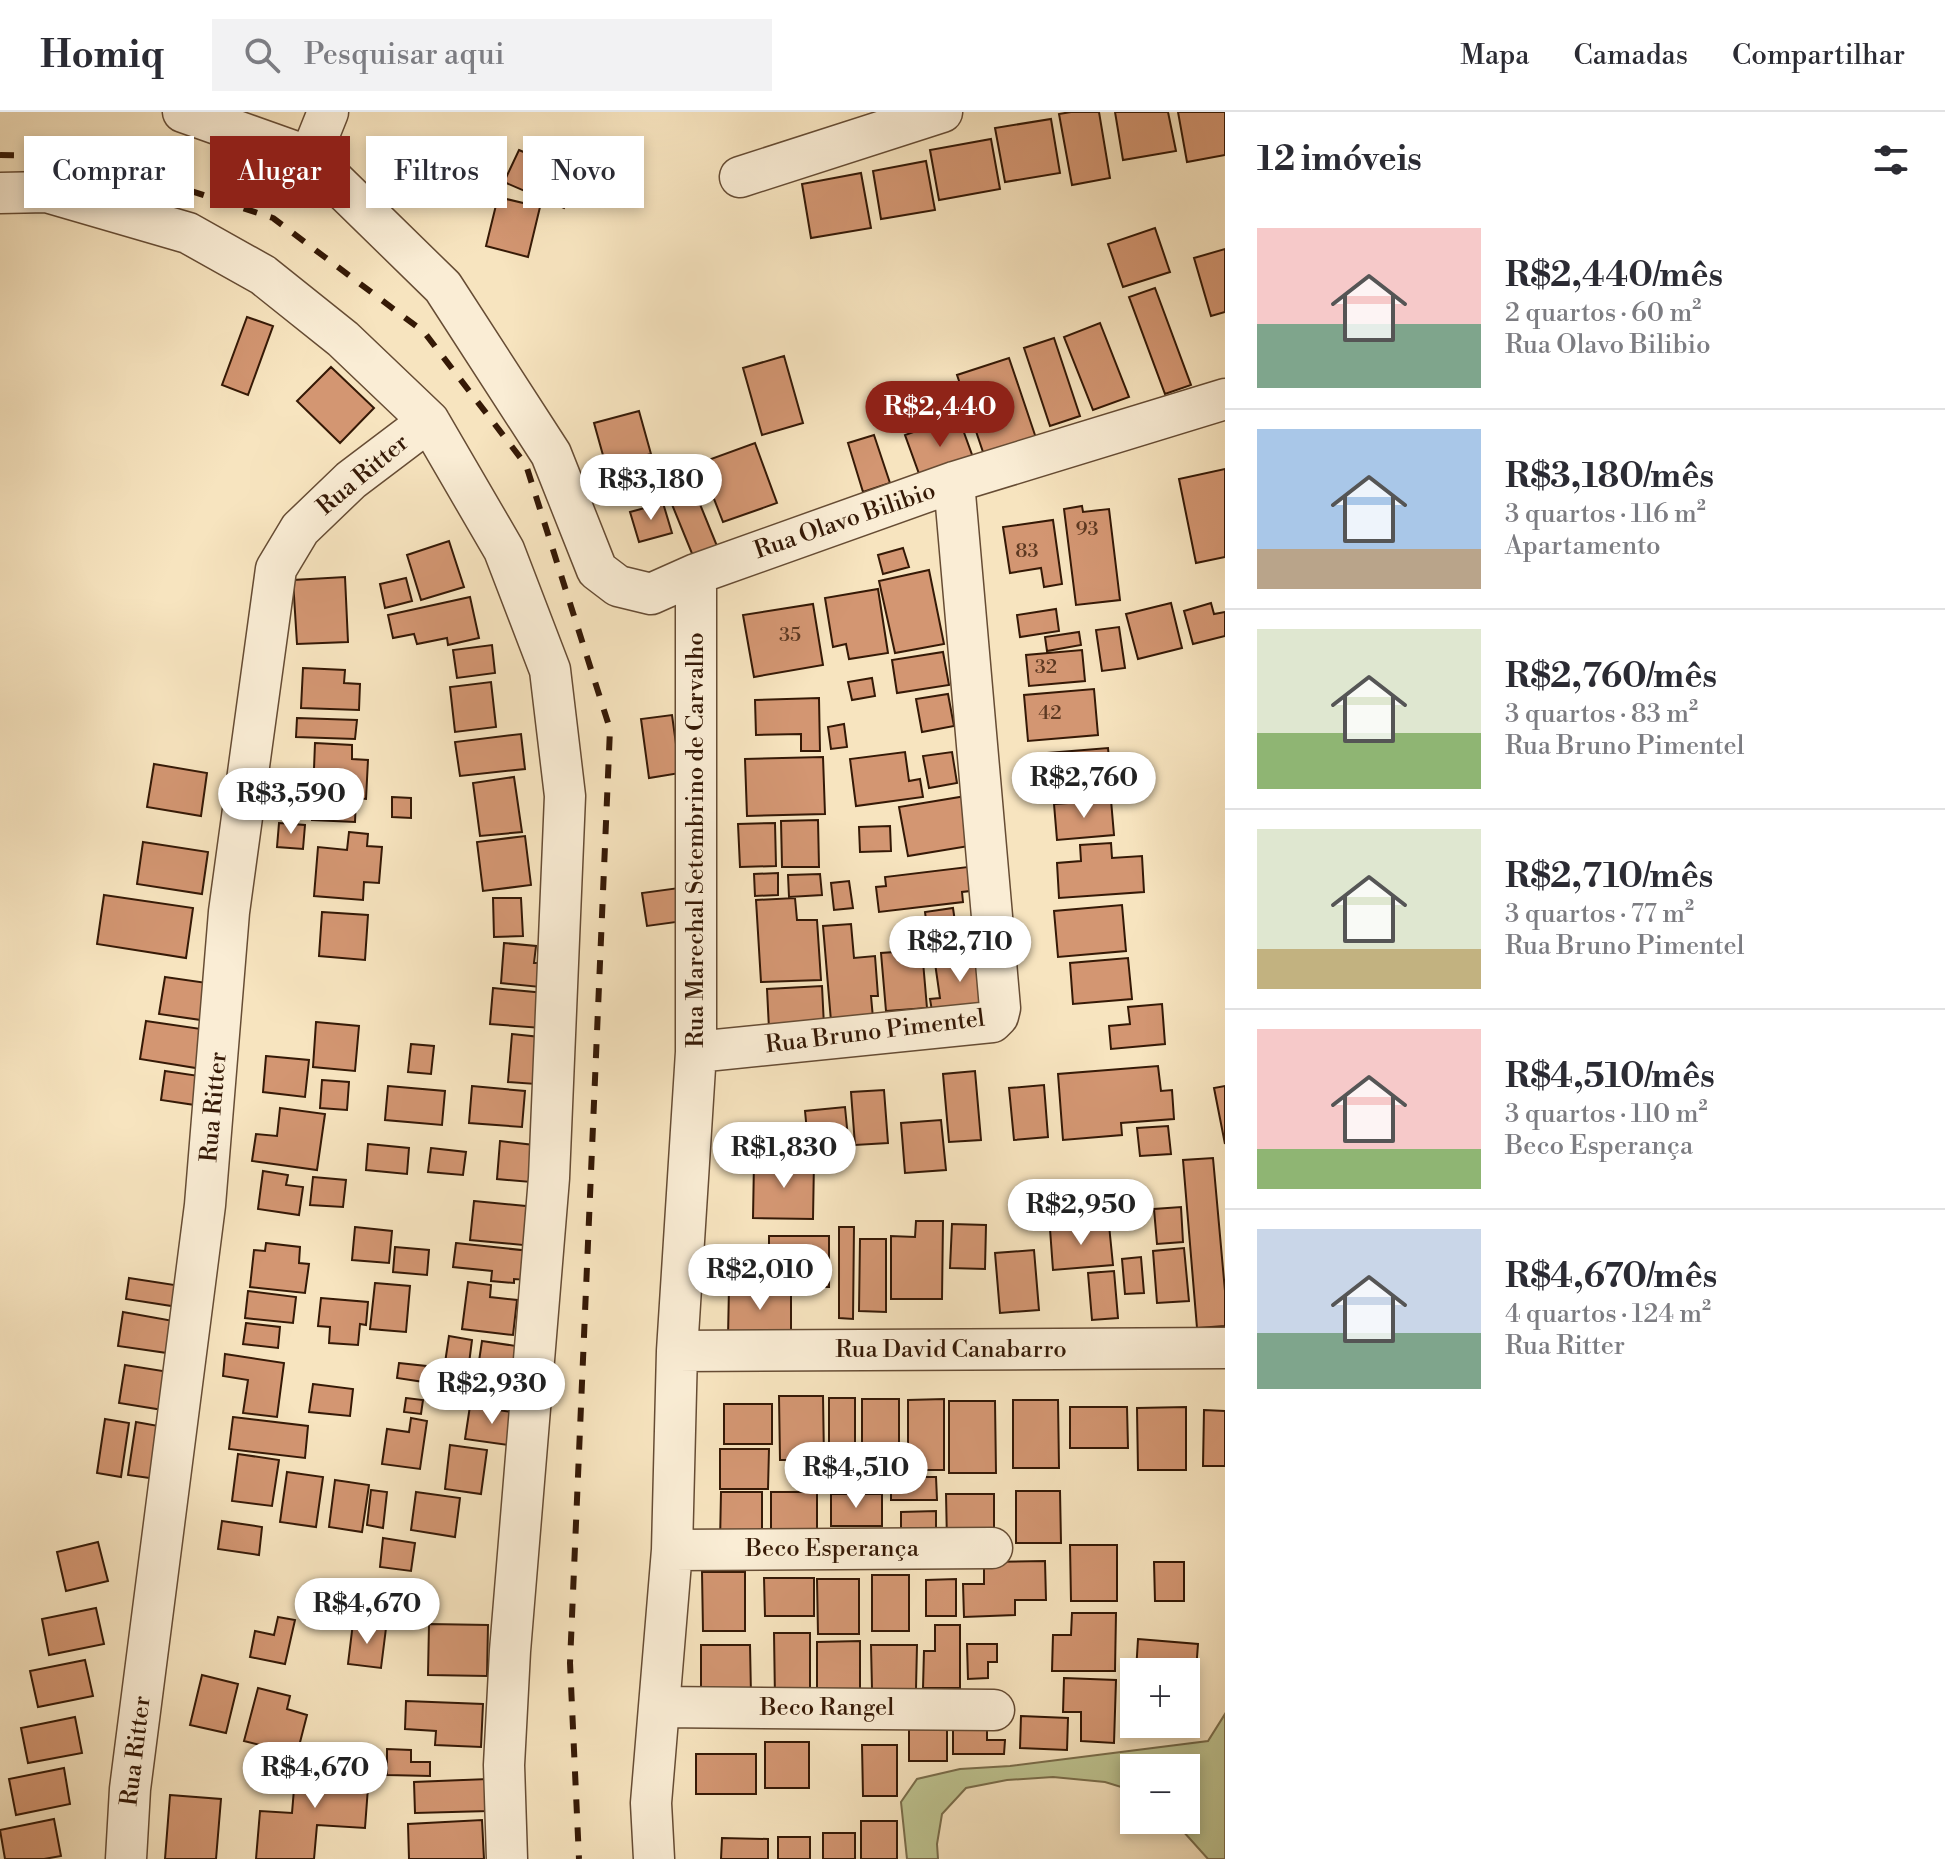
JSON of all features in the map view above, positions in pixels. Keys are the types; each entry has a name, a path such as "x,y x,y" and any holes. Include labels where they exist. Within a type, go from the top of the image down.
{"street":[{"path":"183,112 251,136"},
{"path":"318,136 328,112"},
{"path":"740,177 860,124 942,112"},
{"path":"0,193 47,192 188,233 263,275 343,339 429,421 504,550 550,670 565,796 549,1178 510,1651 504,1765 507,1859"},
{"path":"350,196 443,287 551,454 597,570 618,586 651,594 696,574"},
{"name":"Rua Olavo Bilibio","path":"696,574 954,482 1225,399"},
{"name":"Rua Ritter","path":"126,1859 130,1789 205,1205 229,912 276,569 300,529 351,480 429,421"},
{"name":"Rua Bruno Pimentel","path":"696,1052 992,1022 998,1016 1000,1008 954,482"},
{"name":"Rua Marechal Setembrino de Carvalho","path":"654,1859 651,1803 672,1550 677,1351 696,1052 696,574"},
{"name":"Rua David Canabarro","path":"677,1351 1225,1348"},
{"name":"Beco Esperança","path":"672,1550 992,1548"},
{"name":"Beco Rangel","path":"659,1707 994,1710"}],"green space":[{"path":"1225,1714 1225,1859 1208,1859 1186,1834 1200,1834 1200,1754 1120,1754 1120,1787 1105,1782 1053,1777 1007,1780 966,1788 942,1814 938,1859 907,1859 901,1802 917,1779 960,1769 1010,1766 1208,1741"}],"building":[{"path":"1099,112 1110,178 1072,185 1059,114"},
{"path":"1115,112 1168,112 1176,151 1123,160"},
{"path":"1178,112 1225,112 1225,155 1187,162"},
{"path":"1051,119 1060,173 1005,182 995,128"},
{"path":"991,139 1000,189 939,200 930,150"},
{"path":"519,150 523,152 523,190 507,183 507,176"},
{"path":"926,161 935,210 881,219 873,171"},
{"path":"861,173 871,228 811,238 802,184"},
{"path":"507,199 523,203 523,208 540,208 528,257 486,246 495,208 507,208"},
{"path":"1155,228 1170,272 1123,287 1108,244"},
{"path":"1225,249 1225,312 1211,316 1194,258"},
{"path":"1155,288 1191,385 1165,394 1129,297"},
{"path":"247,317 273,326 248,395 222,385"},
{"path":"1100,323 1129,397 1093,410 1064,337"},
{"path":"1054,338 1080,416 1050,426 1024,348"},
{"path":"784,356 803,423 762,435 743,368"},
{"path":"1009,358 1036,438 984,455 957,375"},
{"path":"331,367 374,408 340,443 297,401"},
{"path":"916,400 923,420 901,429 893,409"},
{"path":"639,411 651,454 606,466 594,423"},
{"path":"958,416 975,463 922,482 905,435"},
{"path":"874,435 890,483 863,492 848,443"},
{"path":"755,443 777,503 723,522 700,463"},
{"path":"684,465 717,546 693,556 660,475"},
{"path":"1225,469 1225,557 1196,563 1179,479"},
{"path":"649,474 655,492 627,501 621,484"},
{"path":"663,503 672,533 639,542 630,512"},
{"path":"1082,506 1083,512 1109,509 1120,600 1076,605 1064,509"},
{"path":"1053,520 1062,584 1044,587 1041,568 1010,573 1003,527"},
{"path":"449,541 464,587 421,600 407,555"},
{"path":"903,548 909,567 883,574 878,555"},
{"path":"929,570 944,644 895,653 879,581"},
{"path":"345,577 348,642 297,644 293,580"},
{"path":"406,578 412,601 385,608 380,584"},
{"path":"878,589 888,653 849,659 846,644 833,647 825,598"},
{"path":"470,597 479,638 448,645 447,638 417,644 414,634 393,638 388,615"},
{"path":"1171,603 1182,648 1138,659 1126,614"},
{"path":"1211,603 1214,614 1225,612 1225,636 1193,644 1184,611"},
{"path":"813,604 823,665 754,677 743,615"},
{"path":"1056,609 1059,631 1020,637 1017,615"},
{"path":"1119,627 1125,668 1102,671 1096,630"},
{"path":"1079,632 1081,645 1047,651 1045,637"},
{"path":"492,645 495,673 457,678 453,650"},
{"path":"1082,650 1085,681 1029,686 1026,655"},
{"path":"943,652 949,685 897,693 892,660"},
{"path":"303,668 345,670 344,683 360,684 359,710 301,708"},
{"path":"872,678 875,696 852,700 848,682"},
{"path":"491,682 496,727 455,732 450,687"},
{"path":"1094,689 1098,735 1028,741 1024,695"},
{"path":"948,694 954,726 922,732 916,699"},
{"path":"819,698 820,751 801,751 801,734 756,735 755,700"},
{"path":"672,715 680,773 649,778 641,719"},
{"path":"297,718 357,720 355,739 296,737"},
{"path":"844,724 847,747 831,749 828,727"},
{"path":"521,734 525,769 460,776 455,742"},
{"path":"315,743 352,745 352,759 368,760 366,799 356,798 355,822 312,820"},
{"path":"1108,748 1112,790 1051,795 1048,753"},
{"path":"905,752 909,781 920,779 923,797 856,806 850,759"},
{"path":"952,752 957,783 929,788 923,756"},
{"path":"823,757 825,814 747,816 745,759"},
{"path":"154,764 207,773 201,816 147,807"},
{"path":"514,777 522,832 480,836 473,783"},
{"path":"966,796 975,845 908,856 899,807"},
{"path":"392,797 411,798 411,818 392,817"},
{"path":"1111,800 1114,835 1057,840 1054,804"},
{"path":"818,820 819,867 782,867 781,821"},
{"path":"279,823 305,825 303,849 277,847"},
{"path":"775,823 776,866 740,867 738,824"},
{"path":"890,826 891,851 860,852 859,827"},
{"path":"349,832 368,834 367,846 382,847 379,883 364,882 363,900 314,896 318,847 347,850"},
{"path":"525,836 531,885 483,891 477,842"},
{"path":"143,842 208,852 202,894 137,884"},
{"path":"1111,843 1112,858 1142,856 1144,892 1059,898 1057,863 1081,861 1080,845"},
{"path":"976,866 979,890 962,892 963,902 879,912 876,887 886,886 885,877"},
{"path":"778,873 778,895 755,896 754,874"},
{"path":"820,874 822,895 789,897 788,875"},
{"path":"849,881 853,908 834,910 831,883"},
{"path":"686,887 691,920 647,926 642,893"},
{"path":"104,895 193,908 186,958 97,944"},
{"path":"493,898 521,898 523,936 494,937"},
{"path":"795,898 797,920 817,920 821,980 761,982 756,900"},
{"path":"1122,905 1126,951 1058,957 1054,911"},
{"path":"953,908 955,922 975,919 976,937 929,943 925,912"},
{"path":"322,912 368,915 365,960 319,956"},
{"path":"851,924 854,958 875,956 878,996 871,996 873,1018 831,1021 823,926"},
{"path":"978,942 990,1014 934,1023 930,999 940,998 933,949"},
{"path":"504,943 536,946 534,963 542,963 540,987 501,983"},
{"path":"922,950 927,1008 886,1011 881,953"},
{"path":"1128,958 1132,999 1073,1004 1070,963"},
{"path":"165,977 214,984 208,1021 159,1014"},
{"path":"822,986 824,1026 769,1029 767,989"},
{"path":"493,988 545,993 542,1028 490,1024"},
{"path":"1162,1004 1165,1044 1111,1049 1109,1026 1130,1024 1128,1007"},
{"path":"146,1021 208,1030 202,1069 140,1059"},
{"path":"316,1022 359,1026 355,1071 313,1067"},
{"path":"512,1034 540,1037 536,1084 508,1082"},
{"path":"411,1044 434,1046 431,1074 408,1072"},
{"path":"266,1056 309,1060 305,1097 263,1092"},
{"path":"1158,1066 1161,1091 1172,1090 1174,1119 1121,1123 1122,1135 1063,1140 1058,1074"},
{"path":"165,1071 199,1076 195,1105 161,1100"},
{"path":"975,1071 981,1140 949,1142 943,1074"},
{"path":"322,1080 349,1082 347,1110 320,1108"},
{"path":"1044,1085 1048,1137 1014,1140 1009,1088"},
{"path":"388,1086 445,1091 442,1125 385,1120"},
{"path":"472,1086 525,1091 522,1127 469,1123"},
{"path":"1225,1086 1225,1144 1214,1088"},
{"path":"884,1090 888,1143 855,1145 851,1092"},
{"path":"845,1107 849,1148 809,1152 805,1111"},
{"path":"280,1108 325,1114 317,1170 252,1161 256,1134 277,1136"},
{"path":"941,1120 946,1170 905,1173 901,1123"},
{"path":"1168,1126 1171,1154 1140,1156 1137,1128"},
{"path":"500,1141 534,1145 531,1182 497,1179"},
{"path":"368,1144 409,1148 407,1174 366,1170"},
{"path":"431,1148 466,1152 463,1175 428,1172"},
{"path":"1213,1158 1225,1291 1225,1326 1197,1328 1183,1160"},
{"path":"754,1161 814,1161 813,1219 753,1218"},
{"path":"263,1171 288,1175 286,1185 303,1187 299,1215 258,1209"},
{"path":"313,1177 346,1180 343,1207 310,1205"},
{"path":"474,1201 536,1207 533,1246 470,1240"},
{"path":"1181,1207 1183,1242 1157,1244 1154,1209"},
{"path":"916,1221 943,1221 942,1299 891,1299 891,1236 915,1237"},
{"path":"952,1224 986,1225 985,1269 950,1268"},
{"path":"1109,1225 1113,1265 1053,1270 1050,1229"},
{"path":"355,1227 392,1231 389,1263 352,1260"},
{"path":"839,1227 854,1227 853,1319 839,1318"},
{"path":"769,1236 829,1236 829,1287 769,1286"},
{"path":"860,1239 886,1239 886,1312 859,1311"},
{"path":"266,1243 300,1247 299,1263 309,1264 305,1293 250,1287 254,1250 265,1251"},
{"path":"456,1243 530,1251 527,1280 514,1279 514,1283 491,1281 492,1271 453,1267"},
{"path":"395,1247 429,1250 427,1275 393,1272"},
{"path":"1184,1248 1189,1301 1157,1303 1153,1251"},
{"path":"1034,1250 1039,1310 1000,1313 995,1253"},
{"path":"1141,1257 1144,1293 1125,1294 1122,1259"},
{"path":"1114,1271 1118,1318 1092,1320 1088,1273"},
{"path":"129,1278 181,1286 178,1307 126,1299"},
{"path":"468,1282 491,1285 490,1297 517,1300 513,1335 462,1329"},
{"path":"375,1283 410,1286 406,1332 370,1329"},
{"path":"729,1287 791,1288 791,1337 728,1337"},
{"path":"248,1291 296,1297 293,1323 245,1318"},
{"path":"321,1298 368,1302 366,1325 360,1324 358,1345 329,1343 330,1327 318,1326"},
{"path":"123,1312 179,1322 174,1354 118,1346"},
{"path":"246,1323 280,1327 278,1348 243,1344"},
{"path":"449,1336 472,1340 466,1387 442,1383"},
{"path":"482,1341 516,1346 509,1393 475,1388"},
{"path":"225,1354 284,1363 277,1417 243,1413 248,1380 223,1376"},
{"path":"399,1363 426,1366 424,1382 397,1378"},
{"path":"125,1365 169,1372 163,1410 119,1403"},
{"path":"313,1384 353,1389 350,1416 309,1412"},
{"path":"779,1396 823,1396 824,1460 780,1460"},
{"path":"406,1398 423,1400 421,1414 404,1412"},
{"path":"829,1398 855,1398 855,1459 829,1459"},
{"path":"862,1399 899,1399 899,1469 862,1469"},
{"path":"944,1399 944,1470 908,1470 908,1400"},
{"path":"1013,1400 1058,1400 1059,1468 1013,1468"},
{"path":"949,1401 995,1401 996,1473 949,1473"},
{"path":"724,1404 772,1404 772,1444 724,1444"},
{"path":"470,1406 519,1413 515,1446 465,1439"},
{"path":"1070,1407 1127,1407 1128,1448 1070,1448"},
{"path":"1186,1407 1186,1470 1138,1470 1137,1408"},
{"path":"1204,1410 1225,1411 1225,1466 1203,1466"},
{"path":"233,1417 308,1426 305,1458 229,1449"},
{"path":"411,1418 427,1421 420,1469 382,1464 387,1429 409,1432"},
{"path":"105,1419 129,1423 121,1477 97,1473"},
{"path":"136,1422 164,1427 157,1479 128,1475"},
{"path":"450,1445 487,1450 481,1494 445,1489"},
{"path":"720,1449 769,1449 768,1489 720,1489"},
{"path":"238,1454 279,1460 272,1506 232,1501"},
{"path":"287,1472 323,1477 316,1527 280,1522"},
{"path":"891,1477 936,1477 937,1500 891,1500"},
{"path":"335,1480 369,1485 362,1532 329,1527"},
{"path":"371,1490 387,1492 383,1528 367,1525"},
{"path":"1016,1491 1060,1491 1061,1543 1016,1543"},
{"path":"416,1492 460,1498 455,1537 411,1530"},
{"path":"721,1492 762,1492 762,1543 720,1543"},
{"path":"771,1492 817,1492 817,1532 771,1532"},
{"path":"831,1494 882,1494 882,1526 831,1526"},
{"path":"946,1494 994,1494 994,1543 947,1542"},
{"path":"936,1511 936,1543 901,1543 901,1512"},
{"path":"222,1521 262,1527 259,1555 218,1549"},
{"path":"383,1538 415,1543 411,1571 380,1567"},
{"path":"98,1542 108,1581 66,1591 57,1552"},
{"path":"1070,1545 1117,1545 1117,1601 1071,1601"},
{"path":"1045,1561 1046,1600 1015,1600 1015,1615 964,1617 963,1584 984,1584 984,1562"},
{"path":"1154,1562 1184,1562 1184,1601 1155,1601"},
{"path":"702,1572 745,1572 745,1631 703,1631"},
{"path":"872,1575 909,1575 909,1631 872,1631"},
{"path":"764,1578 814,1578 814,1616 765,1616"},
{"path":"817,1579 859,1579 859,1634 818,1634"},
{"path":"956,1579 956,1616 926,1616 926,1580"},
{"path":"96,1608 104,1644 49,1655 42,1619"},
{"path":"1072,1613 1116,1613 1115,1671 1052,1671 1053,1635 1071,1635"},
{"path":"278,1617 295,1620 285,1664 250,1657 255,1631 274,1635"},
{"path":"353,1623 386,1628 381,1668 348,1664"},
{"path":"429,1624 488,1625 487,1676 428,1675"},
{"path":"935,1625 960,1625 960,1688 923,1688 924,1651 935,1651"},
{"path":"774,1633 810,1633 810,1698 775,1699"},
{"path":"1138,1639 1198,1644 1197,1658 1137,1658"},
{"path":"860,1641 860,1704 817,1704 817,1642"},
{"path":"967,1644 997,1644 997,1662 988,1662 988,1678 968,1679"},
{"path":"701,1645 750,1645 751,1695 701,1695"},
{"path":"871,1645 917,1645 916,1689 872,1689"},
{"path":"85,1660 93,1696 38,1707 30,1671"},
{"path":"202,1675 238,1684 226,1733 190,1725"},
{"path":"1064,1678 1116,1680 1114,1743 1081,1741 1081,1712 1063,1712"},
{"path":"258,1688 290,1696 287,1709 307,1715 297,1754 244,1741"},
{"path":"406,1701 483,1704 481,1747 435,1745 436,1731 405,1729"},
{"path":"1021,1716 1068,1718 1067,1750 1020,1748"},
{"path":"75,1717 82,1753 28,1763 21,1728"},
{"path":"953,1726 987,1726 987,1740 1005,1740 1004,1754 953,1754"},
{"path":"909,1727 947,1727 947,1761 909,1761"},
{"path":"765,1742 809,1742 809,1788 765,1788"},
{"path":"862,1745 897,1745 897,1796 863,1796"},
{"path":"387,1749 411,1750 411,1762 430,1762 430,1776 387,1775"},
{"path":"696,1754 756,1754 756,1794 696,1794"},
{"path":"346,1758 370,1760 365,1828 317,1825 314,1859 256,1859 260,1811 292,1813 296,1765 345,1769"},
{"path":"64,1768 70,1804 16,1815 9,1779"},
{"path":"488,1779 489,1811 415,1813 414,1782"},
{"path":"170,1795 221,1799 216,1859 165,1859"},
{"path":"54,1819 61,1856 5,1859 0,1830"},
{"path":"482,1820 484,1859 409,1859 408,1824"},
{"path":"861,1821 897,1821 897,1859 861,1859"},
{"path":"823,1833 855,1833 855,1859 823,1859"},
{"path":"778,1837 810,1837 810,1859 778,1859"},
{"path":"722,1838 768,1839 768,1859 721,1859"}],"railway":[{"path":"0,155 88,157 273,218 424,332 526,465 610,729 570,1663 579,1859"}]}
